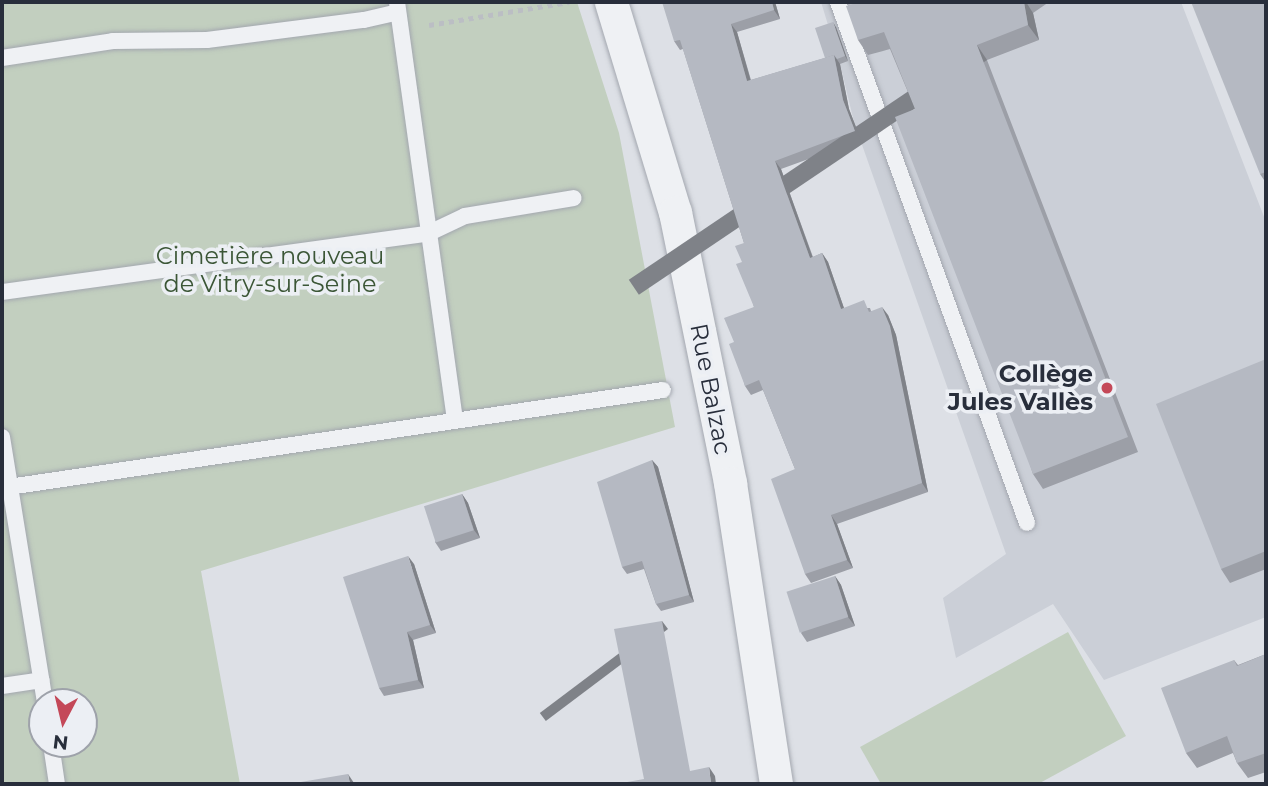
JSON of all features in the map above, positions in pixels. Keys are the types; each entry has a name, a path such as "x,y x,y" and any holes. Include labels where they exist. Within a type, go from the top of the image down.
{"street":[{"name":"Rue Balzac","path":"611,2 675,212 730,483 776,784"}],"lane":[{"path":"838,2 1027,523"},
{"path":"2,58 113,41 207,40 365,20 397,7 455,420"},
{"path":"2,292 427,233 465,216 574,198"},
{"path":"6,488 663,390"},
{"path":"2,437 6,488 43,688"},
{"path":"2,686 42,680"},
{"path":"53,758 57,784"}],"path":[{"path":"400,30 569,2"}],"shaded area":[{"name":"Collège Jules Vallès","path":"821,2 1181,2 1266,222 1266,617 1104,680 1053,604 956,658 943,598 1006,554 854,122"}],"green space":[{"name":"Cimetière nouveau de Vitry-sur-Seine","path":"2,2 577,2 619,133 675,427 201,571 240,784 2,784"},
{"path":"1068,632 1126,736 1038,784 881,784 860,747"}],"building":[{"path":"662,2 772,2 774,10 731,24 747,81 834,55 843,100 855,131 775,161 810,258 822,253 841,309 864,300 869,312 882,307 890,326 922,483 831,515 847,560 805,574 771,479 795,469 759,380 745,386 729,344 734,342 724,318 754,307 736,264 742,262 735,246 744,243 680,40 674,41"},
{"path":"855,2 1024,2 1028,25 977,45 1128,437 1033,474 895,117 915,109 884,32 858,40 846,6"},
{"path":"1191,2 1266,2 1266,172 1260,174"},
{"path":"833,22 845,56 837,59 834,55 825,58 815,28"},
{"path":"1266,359 1266,551 1221,569 1156,404"},
{"path":"652,460 689,595 656,604 642,561 622,567 597,482"},
{"path":"462,494 474,530 436,543 424,506"},
{"path":"408,556 430,625 407,632 418,680 379,688 343,577"},
{"path":"835,576 848,617 800,633 786,592"},
{"path":"662,621 690,771 709,767 711,784 616,784 644,779 614,629"},
{"path":"1266,654 1266,753 1237,763 1227,736 1186,753 1161,688 1234,660 1237,666"},
{"path":"348,774 350,784 295,783"}],"place":[{"name":"Collège Jules Vallès","path":"1107,388"}]}
